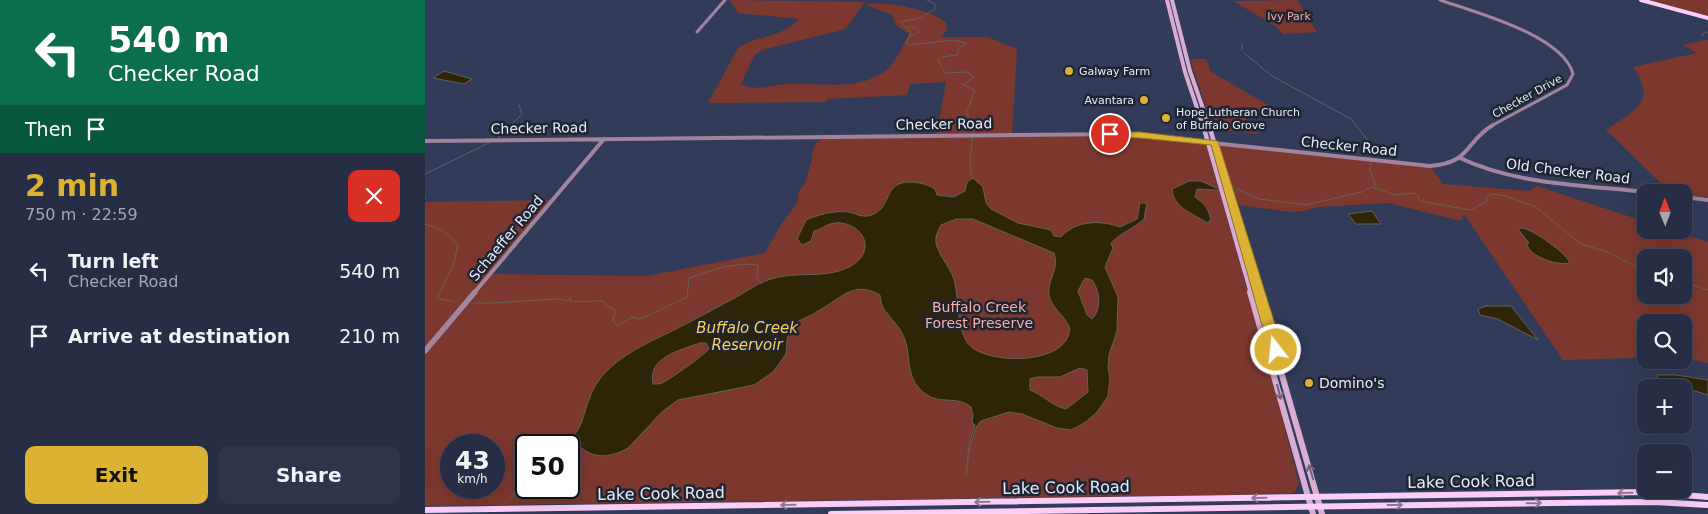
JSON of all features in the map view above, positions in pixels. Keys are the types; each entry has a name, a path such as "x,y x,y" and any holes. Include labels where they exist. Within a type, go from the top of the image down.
{"main road":[{"path":"1167,0 1185,72 1220,184 1226,193 1272,337 1322,514"},
{"path":"1172,0 1190,72 1215,143 1226,184 1226,193 1313,514"},
{"path":"1641,0 1708,17"},
{"path":"1647,0 1708,17"},
{"name":"Lake Cook Road","path":"831,514 1309,502 1317,497 1648,492 1708,496"},
{"name":"Lake Cook Road","path":"425,510 1309,502 1319,505 1654,502 1708,505"}],"street":[{"path":"697,32 725,0"},
{"name":"Checker Drive","path":"1440,0 1529,30 1566,60 1572,68 1573,74 1567,85 1488,128 1478,136 1460,158"},
{"name":"Checker Road","path":"425,141 1127,134 1422,165 1442,164 1460,158"},
{"name":"Schaeffer Road","path":"425,351 603,139"},
{"name":"Old Checker Road","path":"1460,158 1485,170 1509,176 1637,191"},
{"path":"1693,198 1708,200"}],"green space":[{"name":"Buffalo Creek Forest Preserve","path":"730,0 865,2 850,24 843,30 765,49 755,54 741,84 757,88 786,84 842,85 869,80 895,61 909,34 897,26 891,14 865,5 894,5 918,10 939,18 946,23 947,30 940,37 988,37 1017,49 1012,135 1120,135 1206,143 1277,397 1299,484 1295,491 1290,494 425,506 425,202 550,200 488,274 647,276 765,253 780,226 798,202 798,193 805,183 813,156 811,155 816,143 823,138 936,137 946,82 910,84 907,95 828,99 826,102 708,103 738,48 754,40 785,30 799,19 738,13"},
{"name":"Ivy Park","path":"1297,0 1317,32 1283,34 1274,25 1233,1"},
{"path":"1650,0 1708,0 1708,16"},
{"path":"1708,40 1708,197 1693,196 1693,184 1662,184 1606,130 1633,111 1643,98 1640,79 1633,67 1697,53 1682,45"},
{"path":"1190,59 1206,59 1211,72 1270,106 1245,118 1258,134 1213,129"},
{"path":"1221,145 1431,167 1443,184 1528,191 1537,186 1637,219 1637,239 1693,239 1693,237 1708,242 1708,363 1692,360 1692,314 1637,314 1637,356 1631,358 1563,360 1464,214 1461,221 1388,203 1319,207 1289,212 1239,205 1218,147"}],"water":[{"path":"444,71 472,79 464,84 433,78"},
{"name":"Buffalo Creek Reservoir","path":"973,178 983,187 986,203 991,209 1018,223 1051,230 1054,236 1061,237 1074,227 1089,223 1105,223 1120,227 1137,219 1140,203 1147,203 1144,219 1111,243 1113,248 1105,267 1118,297 1117,331 1109,355 1110,379 1108,396 1098,411 1086,422 1071,430 1057,428 1022,414 1009,412 981,421 976,427 970,446 966,475 969,445 975,425 972,422 971,407 961,402 932,398 919,388 911,374 902,333 882,306 880,295 863,289 848,292 792,325 787,340 786,354 773,372 754,385 678,400 663,411 628,448 620,452 598,456 580,447 580,434 575,434 580,426 590,396 599,380 616,362 626,355 765,281 791,275 840,271 855,263 862,255 865,244 862,235 844,223 831,224 814,231 811,241 802,245 797,239 806,220 838,212 848,212 864,216 874,214 883,206 891,190 901,183 916,182 929,186 935,189 937,195 954,197 965,191 967,182","holes":["956,219 973,219 1054,253 1055,269 1049,290 1050,300 1070,329 1066,341 1057,349 1044,355 1014,358 985,354 968,344 959,319 954,279 936,243 941,225","1085,278 1092,280 1095,284 1099,300 1099,305 1092,319 1087,315 1078,291","700,343 706,343 709,349 668,380 653,384 655,367 660,361 675,352","1080,368 1087,370 1088,392 1066,409 1030,390 1030,379 1037,377 1060,377"]},
{"path":"1189,181 1201,181 1216,188 1238,189 1235,191 1197,189 1195,197 1206,207 1210,216 1211,220 1207,223 1185,210 1176,201 1172,189"},
{"path":"1372,211 1381,224 1356,224 1348,214"},
{"path":"1522,228 1549,242 1570,263 1552,262 1533,253 1527,244 1529,243 1518,229"},
{"path":"1486,306 1511,306 1538,340 1498,319 1480,315 1478,309"},
{"path":"1676,375 1708,380 1708,395 1692,390 1692,379 1660,379 1656,376"}],"waterway":[{"path":"927,0 935,4 935,9 921,18 900,22 911,32 907,41 908,45 954,40 966,43 959,48 957,55 942,57 938,60 945,73 967,72 974,77 963,85 975,90 966,112 974,125 970,161 972,178"},
{"path":"907,27 915,27 919,32 909,37"},
{"path":"1703,36 1702,34 1708,32"},
{"path":"1242,44 1242,50"},
{"path":"1244,53 1272,76 1351,119 1366,138 1373,153 1369,157"},
{"path":"498,138 522,114 519,105"},
{"path":"425,174 491,142"},
{"path":"1371,162 1370,170 1376,186"},
{"path":"1237,189 1259,199 1306,205 1362,192 1372,187 1395,195 1414,193 1418,196 1419,201 1471,210 1487,201 1486,197 1492,194 1506,196 1536,207 1581,244 1610,253 1637,267"},
{"path":"425,224 444,231 458,244 454,263 437,298 454,302"},
{"path":"472,303 551,299 563,299 565,301 571,298 570,301 574,302 603,301 607,306 616,310 613,320 617,326 632,317 639,319 645,317 687,297 689,278 715,270 740,265 758,265 757,277 761,283"},
{"path":"1692,285 1708,290"},
{"path":"510,499 515,493"}],"place":[{"name":"Galway Farm","path":"1069,71"},
{"name":"Avantara","path":"1144,100"},
{"name":"Hope Lutheran Church of Buffalo Grove","path":"1166,118"},
{"name":"Domino's","path":"1309,383"}],"route":[{"path":"1110,134 1140,135 1215,143 1219,163 1276,350"}]}
